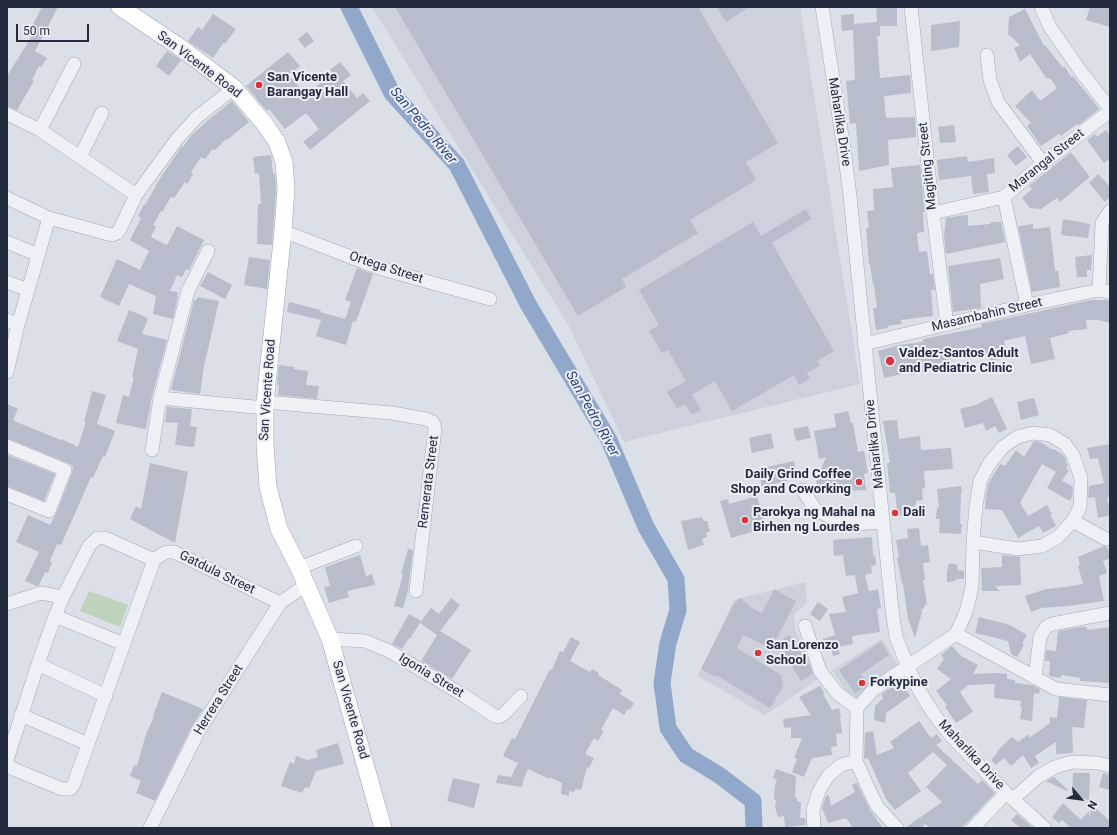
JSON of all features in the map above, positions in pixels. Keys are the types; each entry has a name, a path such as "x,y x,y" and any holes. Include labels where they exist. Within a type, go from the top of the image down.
{"main road":[{"name":"San Vicente Road","path":"120,7 181,48 234,88 264,123 277,142 284,162 286,189 283,231 265,405 265,445 268,487 279,529 299,568 330,639 383,828"}],"street":[{"name":"Maharlika Drive","path":"822,7 844,148 896,637 919,690 933,713 950,735 1010,796 1045,828"},
{"name":"Magiting Street","path":"911,7 933,213 947,324"},
{"path":"1042,7 1050,27 1110,110"},
{"path":"987,55 990,80 998,102 1042,163"},
{"path":"40,130 74,64"},
{"path":"7,198 49,218 112,235 115,234 120,229 136,195 177,139 196,118 234,88"},
{"name":"Marangal Street","path":"933,213 1004,197 1042,163 1110,110"},
{"path":"80,157 102,113"},
{"path":"7,114 40,130 136,195"},
{"path":"1004,197 1027,305"},
{"path":"1104,291 1102,223 1110,212"},
{"path":"7,372 13,323 28,290 49,218"},
{"name":"Ortega Street","path":"283,231 379,268 490,299"},
{"path":"7,242 38,254"},
{"path":"152,450 160,398 188,291 208,251"},
{"path":"7,282 28,290"},
{"name":"Masambahin Street","path":"864,344 1027,305 1104,291"},
{"path":"160,398 265,405"},
{"name":"Remerata Street","path":"265,405 392,412 426,419 433,422 435,429 416,591"},
{"path":"897,828 877,806 856,761 857,708 874,689 956,634 966,612 972,587 973,542 980,481 989,464 1002,447 1017,437 1033,433 1050,435 1066,444 1073,455 1081,478 1080,507 1073,521 1058,537 1042,546 1018,549 973,542"},
{"path":"7,446 66,470 49,511 7,494"},
{"path":"803,490 815,509 834,519 855,524 883,522"},
{"path":"1073,521 1106,539"},
{"path":"97,538 105,538 154,560 73,786 70,789 62,789 11,768 7,764 38,664 63,597 89,546 97,538"},
{"path":"299,568 356,546"},
{"name":"Gatdula Street","path":"154,560 167,552 174,552 280,603"},
{"name":"Herrera Street","path":"150,828 198,732 280,603 306,585"},
{"path":"7,604 41,593 63,597"},
{"path":"1035,678 1040,637 1046,627 1052,624 1110,613"},
{"path":"55,616 124,644"},
{"path":"805,626 820,671 837,693 857,708"},
{"path":"956,634 1056,689 1110,695"},
{"name":"Igonia Street","path":"330,639 364,641 390,651 463,694 495,716 499,717 504,714 522,696"},
{"path":"38,664 106,696"},
{"path":"21,715 88,744"},
{"path":"814,828 813,810 818,791 824,781 841,765 856,761"},
{"path":"973,828 1010,796 1055,767 1072,762 1097,763 1110,766"}],"shaded area":[{"path":"372,7 800,7 860,384 624,442 570,328"},
{"name":"San Lorenzo School","path":"805,582 807,603 794,614 795,630 818,679 765,715 698,676 734,600"},
{"path":"882,639 898,665 873,683 857,699 845,690 832,670"}],"green space":[{"path":"89,591 128,605 120,627 80,611"}],"building":[{"path":"42,7 58,7 35,51 47,58 41,67 39,66 32,80 34,81 17,110 7,106 7,76 32,36 28,34"},
{"path":"395,7 698,7 778,143 746,162 756,180 690,220 698,233 622,279 626,287 578,316"},
{"path":"717,7 749,7 726,22"},
{"path":"876,7 897,7 897,26 880,26 880,36 877,36 880,78 910,75 911,85 911,93 884,96 886,118 915,117 916,137 888,140 889,165 859,171 856,123 850,124 846,81 855,80 853,30 842,31 841,15 854,14 854,24 877,22"},
{"path":"1090,7 1110,7 1110,27 1086,20"},
{"path":"1025,9 1044,46 1045,45 1063,68 1065,67 1071,77 1073,76 1099,109 1079,125 1077,124 1061,136 1059,134 1041,146 1027,126 1031,123 1015,106 1032,90 1040,101 1057,88 1051,79 1046,78 1030,54 1020,62 1014,48 1020,45 1008,34 1009,17"},
{"path":"213,14 236,29 225,44 223,43 213,58 188,41 198,27 202,30"},
{"path":"960,21 959,47 931,51 931,25"},
{"path":"307,32 314,41 305,48 298,39"},
{"path":"167,51 181,60 169,76 156,66"},
{"path":"288,52 300,66 289,75 306,95 333,73 330,70 340,62 351,75 343,81 357,98 363,93 370,101 310,150 303,142 319,129 306,113 285,129 269,109 267,111 246,86"},
{"path":"232,101 249,122 227,140 226,139 215,150 213,149 205,159 201,157 191,172 193,174 187,184 185,182 174,198 171,197 153,225 156,226 151,237 167,245 177,226 204,240 189,270 186,269 182,277 177,275 170,291 178,292 173,319 153,314 156,296 129,284 119,306 100,297 117,259 140,270 149,251 130,240 141,218 138,216 144,204 145,205 155,186 182,146 183,147 190,137 208,120"},
{"path":"954,125 956,142 940,143 938,127"},
{"path":"1106,130 1110,136 1110,159 1104,163 1087,140 1095,134 1097,137"},
{"path":"1018,146 1027,157 1016,166 1007,155"},
{"path":"1071,152 1090,177 1060,202 1057,198 1041,209 1030,208 1022,198 1032,189 1029,186"},
{"path":"271,155 276,189 272,245 257,244 258,204 261,204 259,173 255,174 253,157"},
{"path":"967,156 968,162 994,158 995,173 987,174 989,192 973,194 971,176 939,180 937,160"},
{"path":"920,165 925,212 923,212 924,232 917,233 919,252 927,251 930,274 933,274 935,290 931,290 933,316 901,320 902,324 887,326 888,328 876,330 873,308 877,308 869,264 866,228 869,227 867,211 874,210 873,189 893,187 891,168"},
{"path":"1098,174 1110,187 1110,197 1105,202 1089,183"},
{"path":"806,209 811,219 772,243 834,351 817,361 820,366 807,373 810,379 799,385 794,375 732,411 715,381 692,395 701,410 692,415 685,404 677,408 667,392 686,381 668,350 662,353 649,331 659,325 639,290 753,222 761,236"},
{"path":"968,215 968,226 990,224 991,222 1001,222 1005,242 946,254 944,237 946,218"},
{"path":"1063,219 1090,224 1088,238 1061,235"},
{"path":"1033,224 1033,229 1050,227 1055,271 1058,271 1060,287 1032,292 1018,226"},
{"path":"1092,255 1091,270 1087,270 1087,277 1077,277 1075,257"},
{"path":"249,257 270,260 267,289 244,285"},
{"path":"1000,258 1004,279 980,284 981,308 953,312 948,266"},
{"path":"357,268 373,274 356,322 353,321 346,345 316,336 321,320 287,312 289,302 321,310 320,312 345,319 351,302 345,300"},
{"path":"208,272 232,285 225,299 200,286"},
{"path":"198,297 219,301 204,366 200,394 171,390 194,300"},
{"path":"1091,300 1110,300 1110,323 1099,320 1086,320 1087,329 1068,331 1069,333 1050,338 1055,359 1031,364 1025,336 1004,341 1008,357 990,361 988,354 971,357 970,355 946,360 946,362 924,366 925,372 910,375 910,372 884,378 878,351 899,345 923,342 923,339 982,327 981,324"},
{"path":"129,310 148,318 142,334 167,340 152,396 146,429 116,423 123,395 129,397 134,377 132,377 138,349 117,341"},
{"path":"279,365 308,371 306,385 319,386 317,399 278,395 279,385 277,385"},
{"path":"92,391 106,395 97,424 115,431 105,457 103,456 93,478 91,477 61,545 57,544 50,561 52,562 48,573 45,572 39,585 37,586 25,581 39,552 16,542 28,515 50,525 56,514 72,473 73,466 7,438 7,404 18,409 13,420 61,440 62,439 78,447 86,422 84,422"},
{"path":"992,397 1007,429 999,433 995,426 986,431 983,423 965,428 960,409 976,405"},
{"path":"1034,398 1039,415 1021,420 1017,402"},
{"path":"167,407 192,409 190,426 197,427 194,447 175,445 178,423 165,422"},
{"path":"848,411 851,423 853,423 858,452 864,451 868,473 864,474 866,490 840,491 839,486 818,487 816,482 826,457 819,459 814,431 836,427 834,414"},
{"path":"897,420 899,439 920,436 921,450 951,448 953,469 924,471 925,488 922,489 923,500 916,501 915,506 906,507 907,514 898,516 895,493 890,493 887,463 890,463 883,421"},
{"path":"808,426 811,438 796,441 793,429"},
{"path":"771,433 774,448 752,453 749,438"},
{"path":"1034,441 1040,442 1053,450 1054,449 1062,454 1066,459 1068,466 1066,469 1069,470 1062,481 1073,487 1072,497 1070,501 1047,488 1056,472 1042,464 1020,503 1028,516 1047,505 1056,526 1043,533 1039,526 1018,538 1002,510 985,509 986,496 988,484 1000,464 1005,466 1016,450 1024,457"},
{"path":"1110,444 1110,497 1107,497 1110,507 1110,515 1098,518 1095,497 1088,498 1089,486 1104,483 1098,458 1090,459 1087,448"},
{"path":"7,455 55,474 44,501 7,486"},
{"path":"794,461 798,478 762,487 758,469"},
{"path":"150,463 188,472 175,543 130,519 136,506 141,509"},
{"path":"961,486 961,534 939,533 940,519 936,519 937,507 939,507 937,489"},
{"name":"Parokya ng Mahal na Birhen ng Lourdes","path":"757,496 766,528 731,538 720,501 728,499 729,504"},
{"path":"702,517 704,521 707,521 710,532 706,532 707,537 702,539 704,545 688,550 681,521"},
{"path":"919,528 921,546 928,545 930,562 923,563 925,580 923,580 927,604 923,610 921,608 922,612 915,638 908,619 903,584 897,558 899,557 896,540 908,538 907,529"},
{"path":"872,537 873,556 875,555 876,565 871,566 872,573 865,575 869,591 878,589 881,608 877,609 880,632 852,636 853,644 838,647 840,654 833,656 831,649 826,651 823,639 835,635 829,614 846,612 842,597 858,593 855,575 846,576 843,555 834,556 833,540"},
{"path":"1104,546 1107,547 1110,553 1110,558 1103,561 1107,573 1099,576 1104,601 1041,608 1031,612 1025,596 1046,589 1083,584 1078,566 1080,565 1078,557"},
{"path":"408,549 413,550 408,590 403,608 394,606 403,575 401,574"},
{"path":"360,555 366,576 372,574 375,585 347,591 349,597 329,603 324,587 330,586 325,567"},
{"path":"1002,555 1020,557 1021,585 995,586 1000,591 982,591 981,568 1002,567"},
{"path":"949,563 958,565 957,570 964,571 964,579 955,579 956,581 947,582"},
{"path":"774,589 796,601 776,640 773,636 768,647 743,635 737,648 781,675 783,687 775,697 776,699 770,708 716,675 715,677 701,669 734,604 740,598 752,608 762,613"},
{"path":"451,598 460,605 440,631 471,650 452,679 421,661 437,635 420,623 431,608 439,614"},
{"path":"818,602 828,609 820,621 810,614"},
{"path":"409,614 421,621 402,649 392,644"},
{"path":"979,617 1010,625 1027,635 1022,644 1024,645 1017,657 1011,654 1008,641 975,633"},
{"path":"1087,627 1087,630 1110,627 1110,683 1080,681 1080,678 1061,675 1061,678 1049,676 1050,661 1045,661 1046,650 1056,651 1058,631"},
{"path":"790,635 811,668 812,674 801,681 777,643"},
{"path":"571,637 580,642 570,661 590,672 592,669 599,673 598,675 622,690 620,694 634,703 630,710 628,709 624,715 613,708 601,730 604,731 598,741 594,738 585,754 594,758 589,768 587,767 581,790 575,789 575,792 569,791 569,796 561,794 562,783 549,777 549,779 528,769 522,787 496,783 498,775 511,777 518,763 503,756 512,738 515,739 550,669 552,670 560,651 563,652"},
{"path":"881,642 889,655 861,674 868,684 855,694 839,670"},
{"path":"952,646 961,656 978,665 973,674 1007,674 1007,679 1015,680 1015,683 1032,685 1040,689 1039,694 1034,693 1032,721 1020,719 1022,707 1020,707 1021,701 994,698 995,684 968,685 960,692 973,712 956,723 945,707 947,705 936,691 951,679 937,669 944,659 941,655"},
{"path":"903,685 910,696 886,713 885,723 874,720 875,706 883,698 881,694 892,687 895,689"},
{"path":"820,686 832,710 839,708 842,733 836,734 837,746 831,747 832,755 812,758 804,777 792,772 797,759 794,758 802,738 791,738 791,727 784,728 783,719 811,715 799,697"},
{"path":"162,692 203,709 191,728 155,801 136,793 141,781 130,776 134,765 137,766 146,734 154,717 153,716"},
{"path":"1059,697 1087,700 1084,728 1072,727 1073,753 1056,754 1056,742 1035,756 1039,763 1031,768 1023,755 1011,766 1004,758 996,765 991,760 998,752 997,751 1012,737 1018,742 1029,734 1029,738 1050,723 1050,717 1057,718"},
{"path":"919,721 931,738 937,734 942,741 936,745 978,784 982,780 995,793 962,828 931,828 925,824 921,828 905,828 942,802 926,787 947,765 933,752 908,773 921,791 895,810 886,799 868,758 864,759 865,733 873,731 877,755 894,748 890,742"},
{"path":"338,743 344,764 316,771 309,788 305,787 302,793 281,786 290,762 294,764 296,756 307,760 318,757 316,750"},
{"path":"776,769 796,776 795,797 797,798 797,801 801,803 800,818 805,818 806,825 785,827 784,816 778,817 775,807 776,800 774,800 777,780 773,778"},
{"path":"1073,773 1090,773 1089,801 1072,793"},
{"path":"1103,773 1110,775 1110,790 1099,787"},
{"path":"1054,777 1068,790 1067,791 1046,781"},
{"path":"453,778 480,784 474,808 447,801"},
{"path":"857,783 870,810 883,828 853,828 846,818 828,823 822,808 826,796 829,795 831,806 855,792 852,785"},
{"path":"1063,803 1081,820 1089,811 1089,817 1093,806 1110,821 1110,828 1071,828 1062,820 1059,823 1052,817"},
{"path":"1017,814 1033,828 1020,828 1011,820"}],"waterway":[{"name":"San Pedro River","path":"349,7 392,93 457,165 528,304 609,440 646,527 676,579 678,610 668,643 662,683 668,728 686,755 719,775 753,801 754,828"}],"place":[{"name":"San Vicente Barangay Hall","path":"259,85"},
{"name":"Valdez-Santos Adult and Pediatric Clinic","path":"890,361"},
{"name":"Daily Grind Coffee Shop and Coworking","path":"859,482"},
{"name":"Dali","path":"895,513"},
{"name":"Parokya ng Mahal na Birhen ng Lourdes","path":"745,520"},
{"name":"San Lorenzo School","path":"758,653"},
{"name":"Forkypine","path":"862,683"}]}
